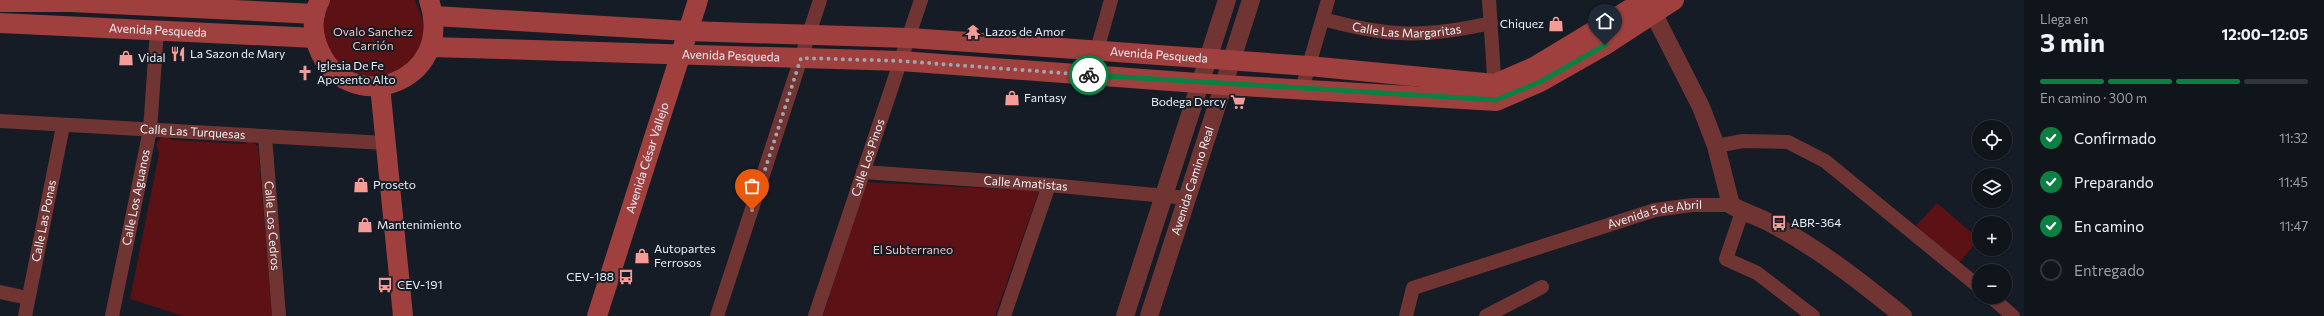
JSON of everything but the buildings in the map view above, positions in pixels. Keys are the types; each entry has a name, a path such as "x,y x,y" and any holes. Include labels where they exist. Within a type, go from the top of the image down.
{"main road":[{"name":"Avenida César Vallejo","path":"597,316 698,0"},
{"name":"Avenida Pesqueda","path":"431,47 680,53 901,61 1224,85 1302,89 1495,92 1540,82 1648,5 1674,0"},
{"name":"Avenida Pesqueda","path":"0,2 71,1 317,7"},
{"path":"317,7 315,38 321,55 332,69 351,81 362,85 380,86 406,78 416,70 431,47 435,32 432,8"},
{"name":"Avenida Pesqueda","path":"432,8 688,31 909,38 1309,66 1495,92"},
{"name":"Avenida Pesqueda","path":"0,23 315,38"},
{"path":"1058,73 1061,48"},
{"path":"380,86 403,316"}],"street":[{"path":"717,316 820,0"},
{"name":"Calle Los Pinos","path":"815,316 921,0"},
{"path":"1097,50 1111,0"},
{"name":"Avenida Camino Real","path":"1125,316 1227,0"},
{"name":"Avenida Camino Real","path":"1149,316 1251,0"},
{"path":"1302,89 1328,0"},
{"path":"1489,0 1495,92"},
{"path":"68,26 71,1"},
{"path":"1648,5 1701,107 1716,146 1736,208 1726,259 1758,273 1813,316"},
{"name":"Calle Las Margaritas","path":"1323,19 1364,30 1406,34 1449,32 1491,23"},
{"name":"Calle Los Aguanos","path":"112,316 150,130 157,30"},
{"name":"Calle Las Turquesas","path":"0,121 63,126 385,143"},
{"name":"Calle Las Ponas","path":"25,316 63,126"},
{"name":"Calle Los Cedros","path":"265,136 279,316"},
{"path":"1716,146 1743,141 1788,142 1825,160 1972,281"},
{"name":"Calle Amatistas","path":"863,172 1049,184 1187,198"},
{"path":"1004,316 1049,184"},
{"name":"Avenida 5 de Abril","path":"1406,316 1413,288 1655,210 1692,206 1736,208 1770,222 1851,273 1903,316"},
{"path":"1486,316 1542,287"},
{"path":"0,292 28,298"},
{"path":"1999,304 2012,316"}],"green space":[{"name":"Ovalo Sanchez Carrión","path":"331,0 415,0 423,21 423,38 417,53 407,65 393,74 360,77 331,58 322,25 325,8"},
{"path":"162,136 168,137 172,140 245,144 250,141 258,146 272,316 183,316 130,299 159,153 156,144"},
{"name":"El Subterraneo","path":"866,182 1039,191 995,316 823,316"},
{"path":"1937,203 1972,233 1972,247 1959,263 1916,226"}],"way so far":[{"path":"752,210 801,58 901,61 1089,75"}],"place":[{"name":"Chiquez","path":"1556,24"},
{"name":"Lazos de Amor","path":"973,32"},
{"name":"La Sazon de Mary","path":"178,54"},
{"name":"Vidal","path":"126,58"},
{"name":"Iglesia De Fe Aposento Alto","path":"305,73"},
{"name":"Fantasy","path":"1012,98"},
{"name":"Bodega Dercy","path":"1238,102"},
{"name":"Proseto","path":"361,185"},
{"name":"ABR-364","path":"1779,223"},
{"name":"Mantenimiento","path":"365,225"},
{"name":"Autopartes Ferrosos","path":"642,256"},
{"name":"CEV-188","path":"626,277"},
{"name":"CEV-191","path":"385,285"}],"route":[{"path":"1089,75 1239,86 1496,100 1540,82 1605,45"}]}
